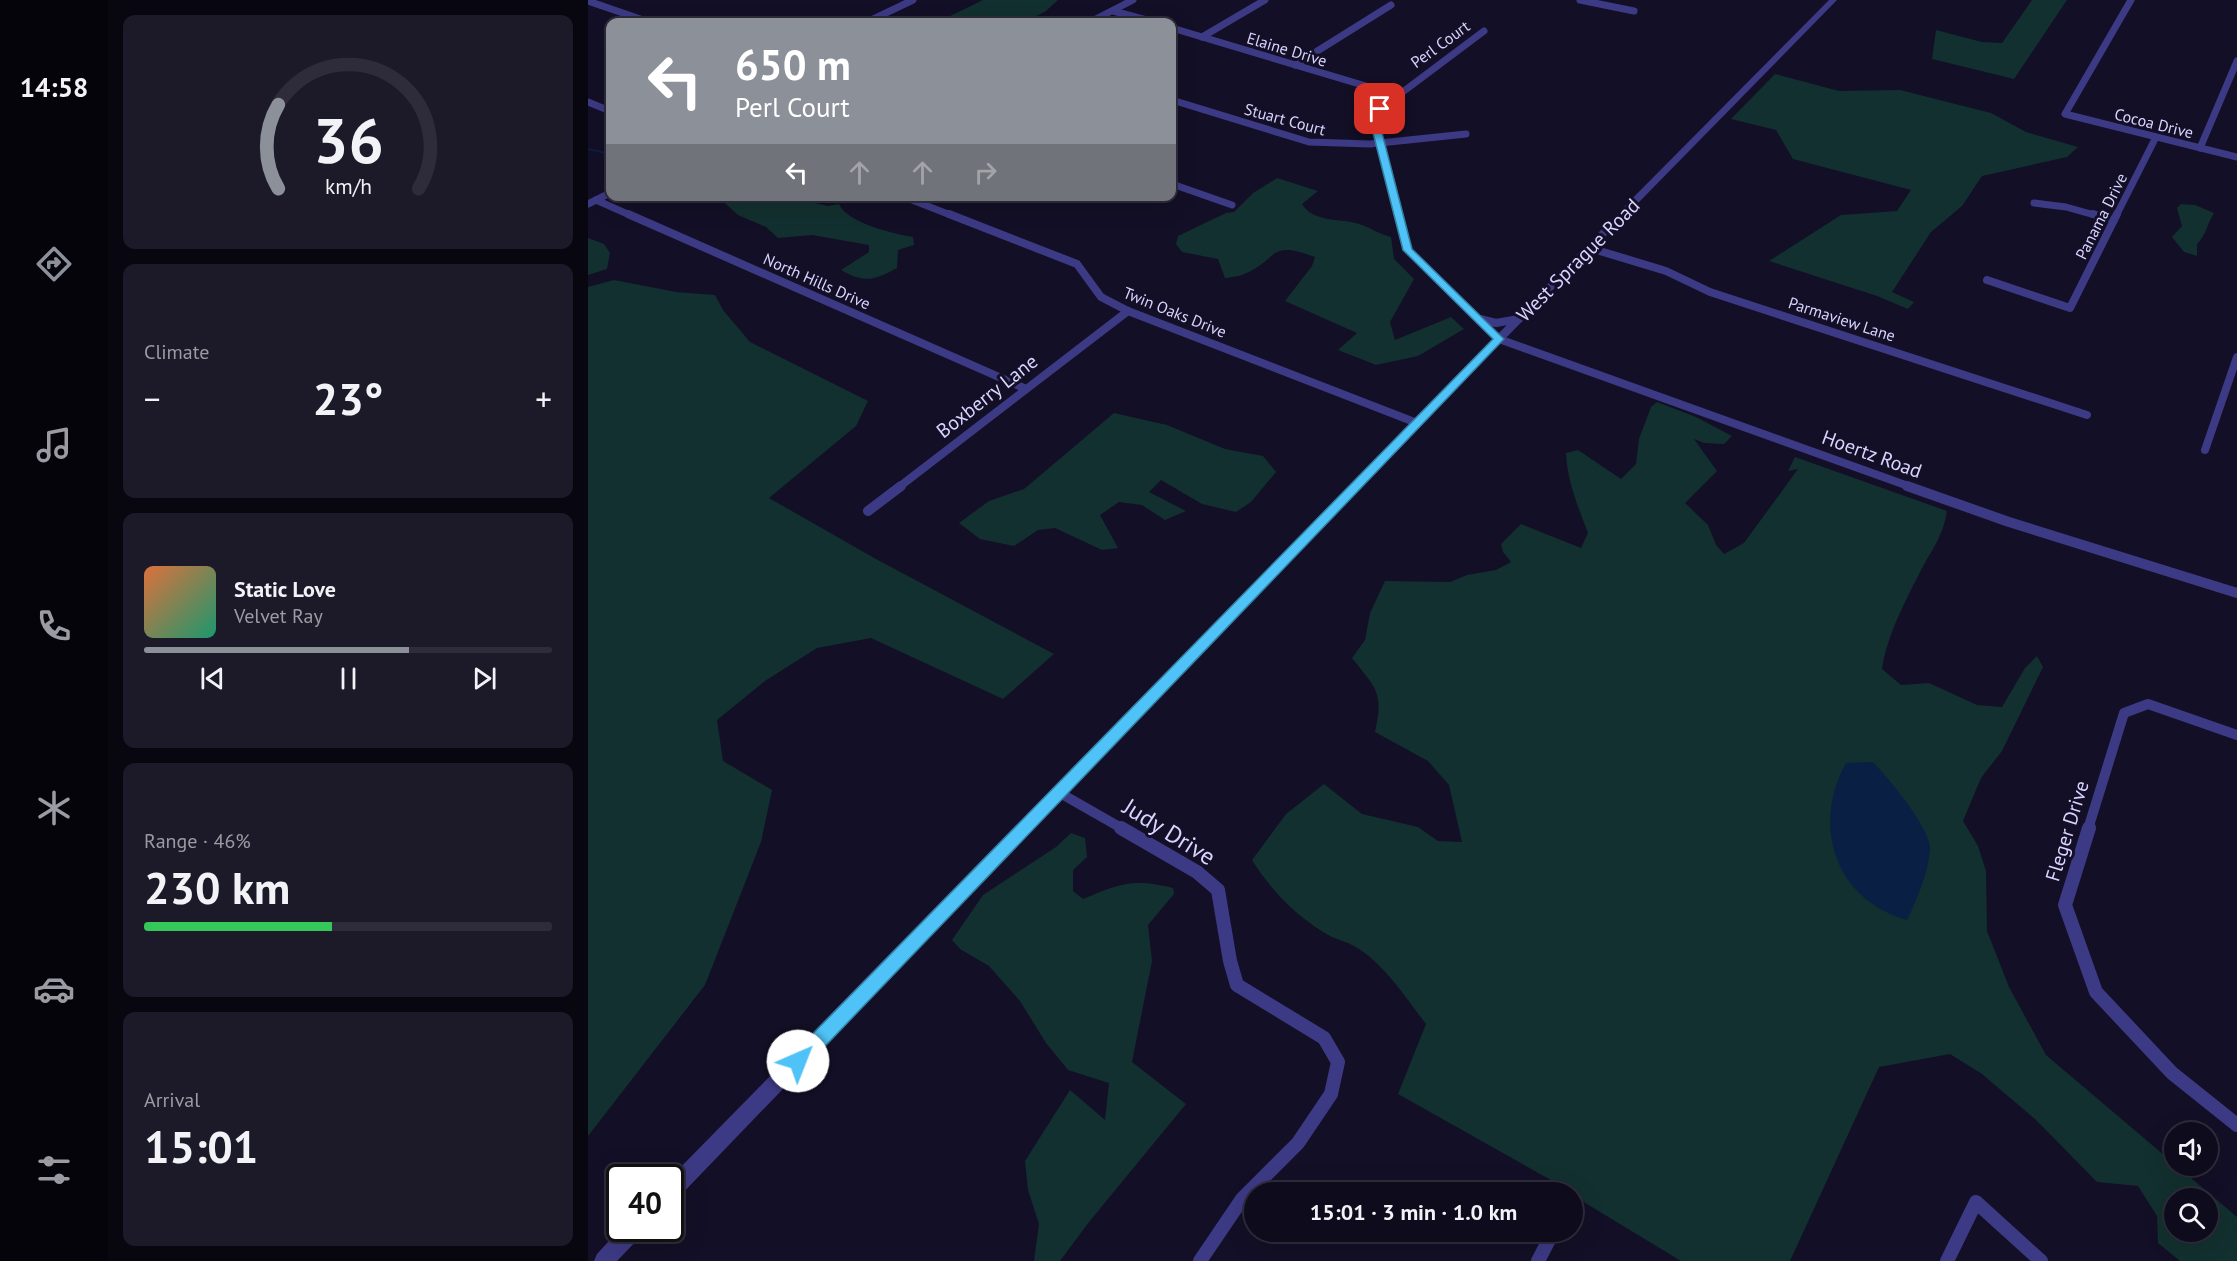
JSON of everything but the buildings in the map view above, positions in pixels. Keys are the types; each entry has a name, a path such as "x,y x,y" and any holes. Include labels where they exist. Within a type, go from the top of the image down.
{"street":[{"path":"875,18 913,0"},
{"path":"1098,18 1132,0"},
{"path":"1202,37 1264,0"},
{"path":"1580,0 1634,11"},
{"name":"West Sprague Road","path":"684,1178 1499,339 1833,0"},
{"name":"Cocoa Drive","path":"2131,0 2065,114 2237,157"},
{"path":"588,1 637,18"},
{"path":"1295,65 1391,5"},
{"path":"1113,10 1140,18"},
{"name":"Elaine Drive","path":"1176,29 1396,95"},
{"name":"Perl Court","path":"1484,30 1396,95 1380,109 1375,125 1400,228 1408,250 1499,339"},
{"path":"2199,148 2237,61"},
{"name":"Stuart Court","path":"1176,101 1309,142 1336,145 1381,144 1466,134"},
{"path":"588,102 606,109"},
{"name":"Panama Drive","path":"1987,280 2070,308 2156,137"},
{"path":"1176,185 1232,205"},
{"path":"592,202 606,195"},
{"name":"Twin Oaks Drive","path":"915,201 1077,264 1101,297 1128,311 1418,423"},
{"name":"North Hills Drive","path":"592,202 1026,389"},
{"path":"2034,203 2066,207 2114,220"},
{"name":"Parmaview Lane","path":"1590,248 1666,271 1710,292 2086,415"},
{"name":"Boxberry Lane","path":"868,511 1128,311"},
{"path":"1477,318 1496,323 1519,319"},
{"name":"Hoertz Road","path":"1499,339 2009,522 2237,593"},
{"path":"2205,450 2237,357"},
{"name":"Fleger Drive","path":"2237,735 2148,704 2124,713 2065,905 2096,992 2172,1073 2237,1125"},
{"name":"Judy Drive","path":"1060,793 1197,872 1218,890 1230,961 1237,985 1324,1038 1338,1062 1331,1094 1298,1143 1242,1199 1200,1261"},
{"path":"1947,1261 1976,1202 2041,1261"},
{"path":"604,1261 622,1242"},
{"path":"1538,1261 1548,1242"}],"green space":[{"path":"983,0 1058,0 1046,11 1033,18 946,18"},
{"path":"2032,0 2067,0 2014,79 1932,59 1936,30 1982,42 2002,43"},
{"path":"1775,74 1839,91 1900,90 1991,113 2026,132 2078,147 2067,157 1982,176 1962,206 1931,232 1892,292 1914,302 1908,309 1877,296 1769,261 1841,215 1897,211 1911,190 1793,159 1776,130 1731,119"},
{"path":"1277,178 1318,191 1302,204 1313,214 1359,224 1391,237 1394,259 1414,279 1390,322 1395,340 1451,317 1464,329 1418,356 1376,365 1338,350 1357,333 1285,301 1312,266 1315,257 1289,250 1281,251 1255,269 1225,278 1218,259 1182,252 1176,244 1178,236 1226,213 1234,212 1253,193"},
{"path":"722,201 814,201 828,206 839,204 851,217 861,222 913,237 914,245 898,250 897,268 875,278 862,279 841,270 869,252 869,245 812,235 778,238 766,227 738,215"},
{"path":"2181,204 2195,205 2214,213 2197,244 2197,256 2184,252 2172,237 2182,226 2177,208"},
{"path":"588,238 604,244 610,253 607,269 588,275"},
{"path":"614,280 676,292 715,295 723,310 750,342 868,401 856,426 769,498 876,559 1054,654 1003,699 871,638 817,648 765,681 717,720 723,761 772,790 761,842 705,985 588,1136 588,287"},
{"path":"1657,402 1696,417 1732,436 1724,444 1704,443 1694,439 1717,471 1685,503 1708,525 1716,545 1724,554 1744,543 1798,469 1788,471 1795,457 1947,511 1940,535 1898,618 1888,643 1882,669 1901,685 1929,683 1977,705 2002,707 2025,668 2037,656 2043,667 2002,751 1981,778 1963,821 1978,846 1986,871 1987,931 2009,987 2046,1055 2164,1155 2164,1176 2189,1176 2203,1188 2164,1188 2164,1242 2218,1242 2218,1201 2237,1217 2237,1261 2180,1261 2158,1243 2157,1216 2138,1186 2097,1182 2036,1120 1982,1074 1950,1054 1879,1067 1790,1261 1681,1261 1583,1202 1583,1182 1554,1182 1398,1094 1426,1024 1393,981 1375,962 1354,946 1320,930 1298,913 1277,894 1252,860 1286,814 1324,784 1362,814 1418,827 1438,841 1462,842 1449,785 1428,761 1375,732 1379,708 1376,691 1352,658 1365,640 1370,613 1385,581 1450,582 1467,575 1496,570 1511,562 1503,552 1501,544 1521,524 1581,548 1588,533 1571,483 1566,453 1578,450 1621,479 1636,464 1639,439 1651,407"},
{"path":"1114,413 1167,425 1225,449 1263,456 1276,472 1251,502 1236,512 1202,504 1161,480 1149,492 1186,511 1165,520 1142,505 1119,502 1100,515 1118,548 1102,550 1055,528 1038,530 1014,546 980,539 959,523 989,501 1024,489"},
{"path":"1071,833 1085,838 1087,857 1073,870 1073,891 1083,899 1126,884 1147,883 1173,888 1174,894 1148,925 1152,961 1132,1062 1186,1104 1060,1261 1034,1261 1039,1224 1028,1190 1025,1161 1070,1090 1105,1120 1109,1083 1068,1070 1046,1043 1020,1001 989,966 960,949 952,940 983,895 1056,847"}],"water":[{"path":"1873,762 1908,804 1924,829 1930,850 1927,868 1907,920 1882,910 1862,896 1847,878 1836,858 1831,835 1831,811 1836,787 1846,763"}],"waterway":[{"path":"588,149 606,153"}],"route":[{"path":"798,1061 1499,339 1423,268 1408,250 1400,228 1375,125 1380,109"}]}
